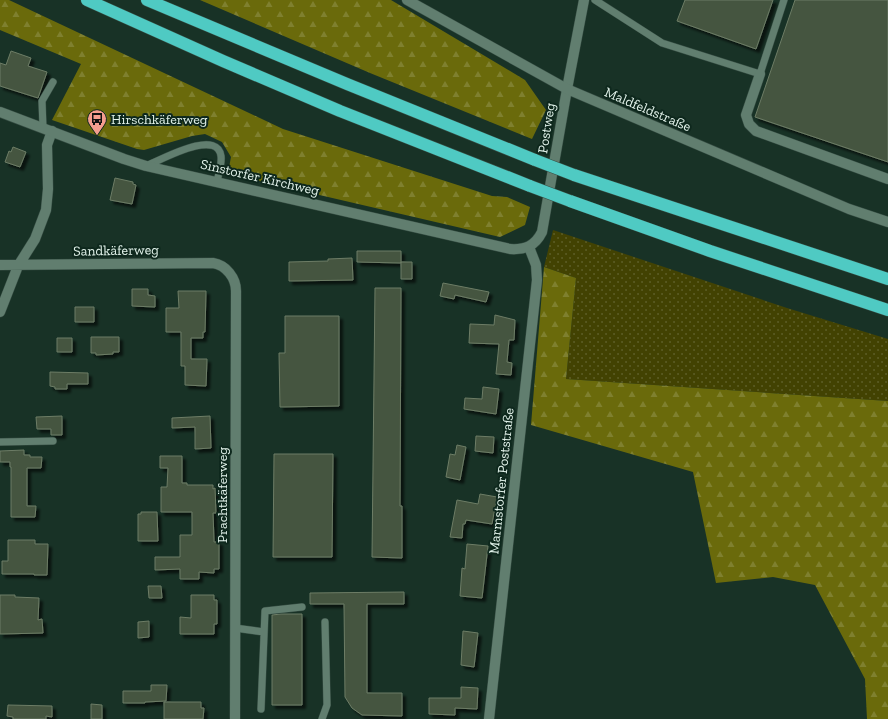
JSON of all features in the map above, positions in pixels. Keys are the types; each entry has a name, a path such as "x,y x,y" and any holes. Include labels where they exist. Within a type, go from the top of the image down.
{"highway":[{"path":"87,0 223,61 340,111 530,186 710,251 888,310"},
{"path":"149,1 340,82 574,175 888,279"}],"street":[{"name":"Maldfeldstraße","path":"407,0 567,89 842,206 888,222"},
{"name":"Postweg","path":"525,248 537,241 542,232 584,0"},
{"path":"760,74 746,115 749,124 756,131 888,179"},
{"name":"Sinstorfer Kirchweg","path":"0,112 146,166 502,247 525,248"},
{"path":"0,312 18,266 35,239 46,210 48,189 47,130"},
{"name":"Marmstorfer Poststraße","path":"489,719 537,280 536,265 525,248"},
{"name":"Sandkäferweg","path":"0,265 212,263 220,265 229,272"},
{"name":"Prachtkäferweg","path":"229,272 235,282 236,291 235,719"}],"lane":[{"path":"595,0 662,43 760,74 784,0"},
{"path":"47,130 42,101 53,82"},
{"path":"146,166 195,145 210,144 217,148 221,154 217,181"},
{"path":"0,442 53,441"},
{"path":"261,709 265,611 302,607"},
{"path":"322,719 326,705 325,622"},
{"path":"236,628 264,632"}],"shaded area":[{"path":"553,230 787,308 888,339 888,401 566,379 576,278 544,267"}],"green space":[{"path":"0,0 9,0 283,129 492,196 507,197 530,207 525,225 500,237 228,173 231,157 222,142 205,134 192,136 144,150 137,149 52,120 81,64 0,30"},
{"path":"200,0 391,0 525,80 546,110 532,139 370,73"},
{"path":"544,267 576,278 566,379 888,401 888,719 867,719 865,679 815,585 773,577 716,583 693,472 531,425"}],"building":[{"path":"685,0 773,0 756,49 677,21"},
{"path":"795,0 888,0 888,162 755,117"},
{"path":"11,51 31,58 28,66 47,72 38,98 0,86 0,63 6,65"},
{"path":"13,147 26,152 20,167 5,162 9,151 11,152"},
{"path":"115,178 133,182 133,184 136,185 132,204 110,200"},
{"path":"357,251 401,251 401,263 357,262"},
{"path":"352,258 353,280 289,281 289,262 328,261 328,259"},
{"path":"401,262 412,262 412,279 401,279"},
{"path":"443,283 489,292 486,302 455,295 454,299 440,296"},
{"path":"375,288 401,288 400,506 402,506 402,558 372,557"},
{"path":"132,289 148,289 148,295 155,296 155,307 132,306"},
{"path":"178,291 206,291 205,332 203,332 203,338 191,338 191,359 207,359 206,386 185,385 185,366 181,366 181,332 166,332 166,308 179,308"},
{"path":"75,307 94,307 94,322 75,322"},
{"path":"495,315 515,320 514,340 509,340 507,362 512,363 511,375 496,374 499,344 469,343 470,324 494,325"},
{"path":"285,316 339,316 339,406 280,407 279,353 285,353"},
{"path":"91,337 119,337 119,352 113,352 113,354 96,355 96,353 91,353"},
{"path":"57,338 72,338 72,352 57,352"},
{"path":"50,372 88,373 88,384 67,384 67,389 55,389 55,387 50,386"},
{"path":"483,387 499,389 496,414 464,409 465,398 482,399"},
{"path":"62,416 62,435 51,435 51,429 37,429 36,417"},
{"path":"210,416 211,448 195,449 195,427 172,428 172,418"},
{"path":"476,436 494,437 493,453 475,451"},
{"path":"457,445 466,447 460,480 446,477 450,454 455,455"},
{"path":"24,450 24,455 30,455 30,457 42,457 41,468 27,468 27,506 36,506 35,517 11,517 11,467 10,462 0,462 0,451"},
{"path":"274,454 333,454 332,557 273,557"},
{"path":"160,456 182,456 182,483 187,483 187,485 213,485 213,489 215,488 216,513 213,513 214,542 219,542 219,569 214,569 214,573 199,572 199,579 180,579 180,569 155,570 155,557 180,557 180,535 192,535 192,512 161,512 161,487 167,487 168,468 160,468"},
{"path":"480,494 497,497 492,524 466,520 465,524 463,524 462,538 450,537 457,500 478,504"},
{"path":"141,512 157,512 158,541 138,541 138,514 141,514"},
{"path":"8,540 35,540 35,544 48,544 47,575 2,574 2,561 8,561"},
{"path":"467,544 488,546 482,598 460,596 462,568 465,569"},
{"path":"148,586 161,586 162,598 149,598"},
{"path":"404,592 404,604 367,604 367,693 402,693 402,716 362,715 352,708 345,697 344,604 310,604 310,593"},
{"path":"0,595 39,598 38,620 42,619 43,633 0,634"},
{"path":"191,595 214,595 214,600 217,600 217,624 214,624 214,634 180,634 180,617 191,618"},
{"path":"302,614 302,705 272,705 272,615"},
{"path":"149,621 149,637 138,638 138,622"},
{"path":"463,631 478,633 474,667 461,665"},
{"path":"151,685 167,685 166,701 123,703 123,691 151,691"},
{"path":"461,687 478,688 477,709 455,708 455,715 429,714 429,698 461,698"},
{"path":"164,702 201,702 201,708 204,708 203,719 164,719"},
{"path":"91,704 102,705 102,719 91,719"},
{"path":"8,705 52,706 52,717 46,716 46,719 13,719 13,717 7,716"}],"place":[{"name":"Hirschkäferweg","path":"97,136"}]}
